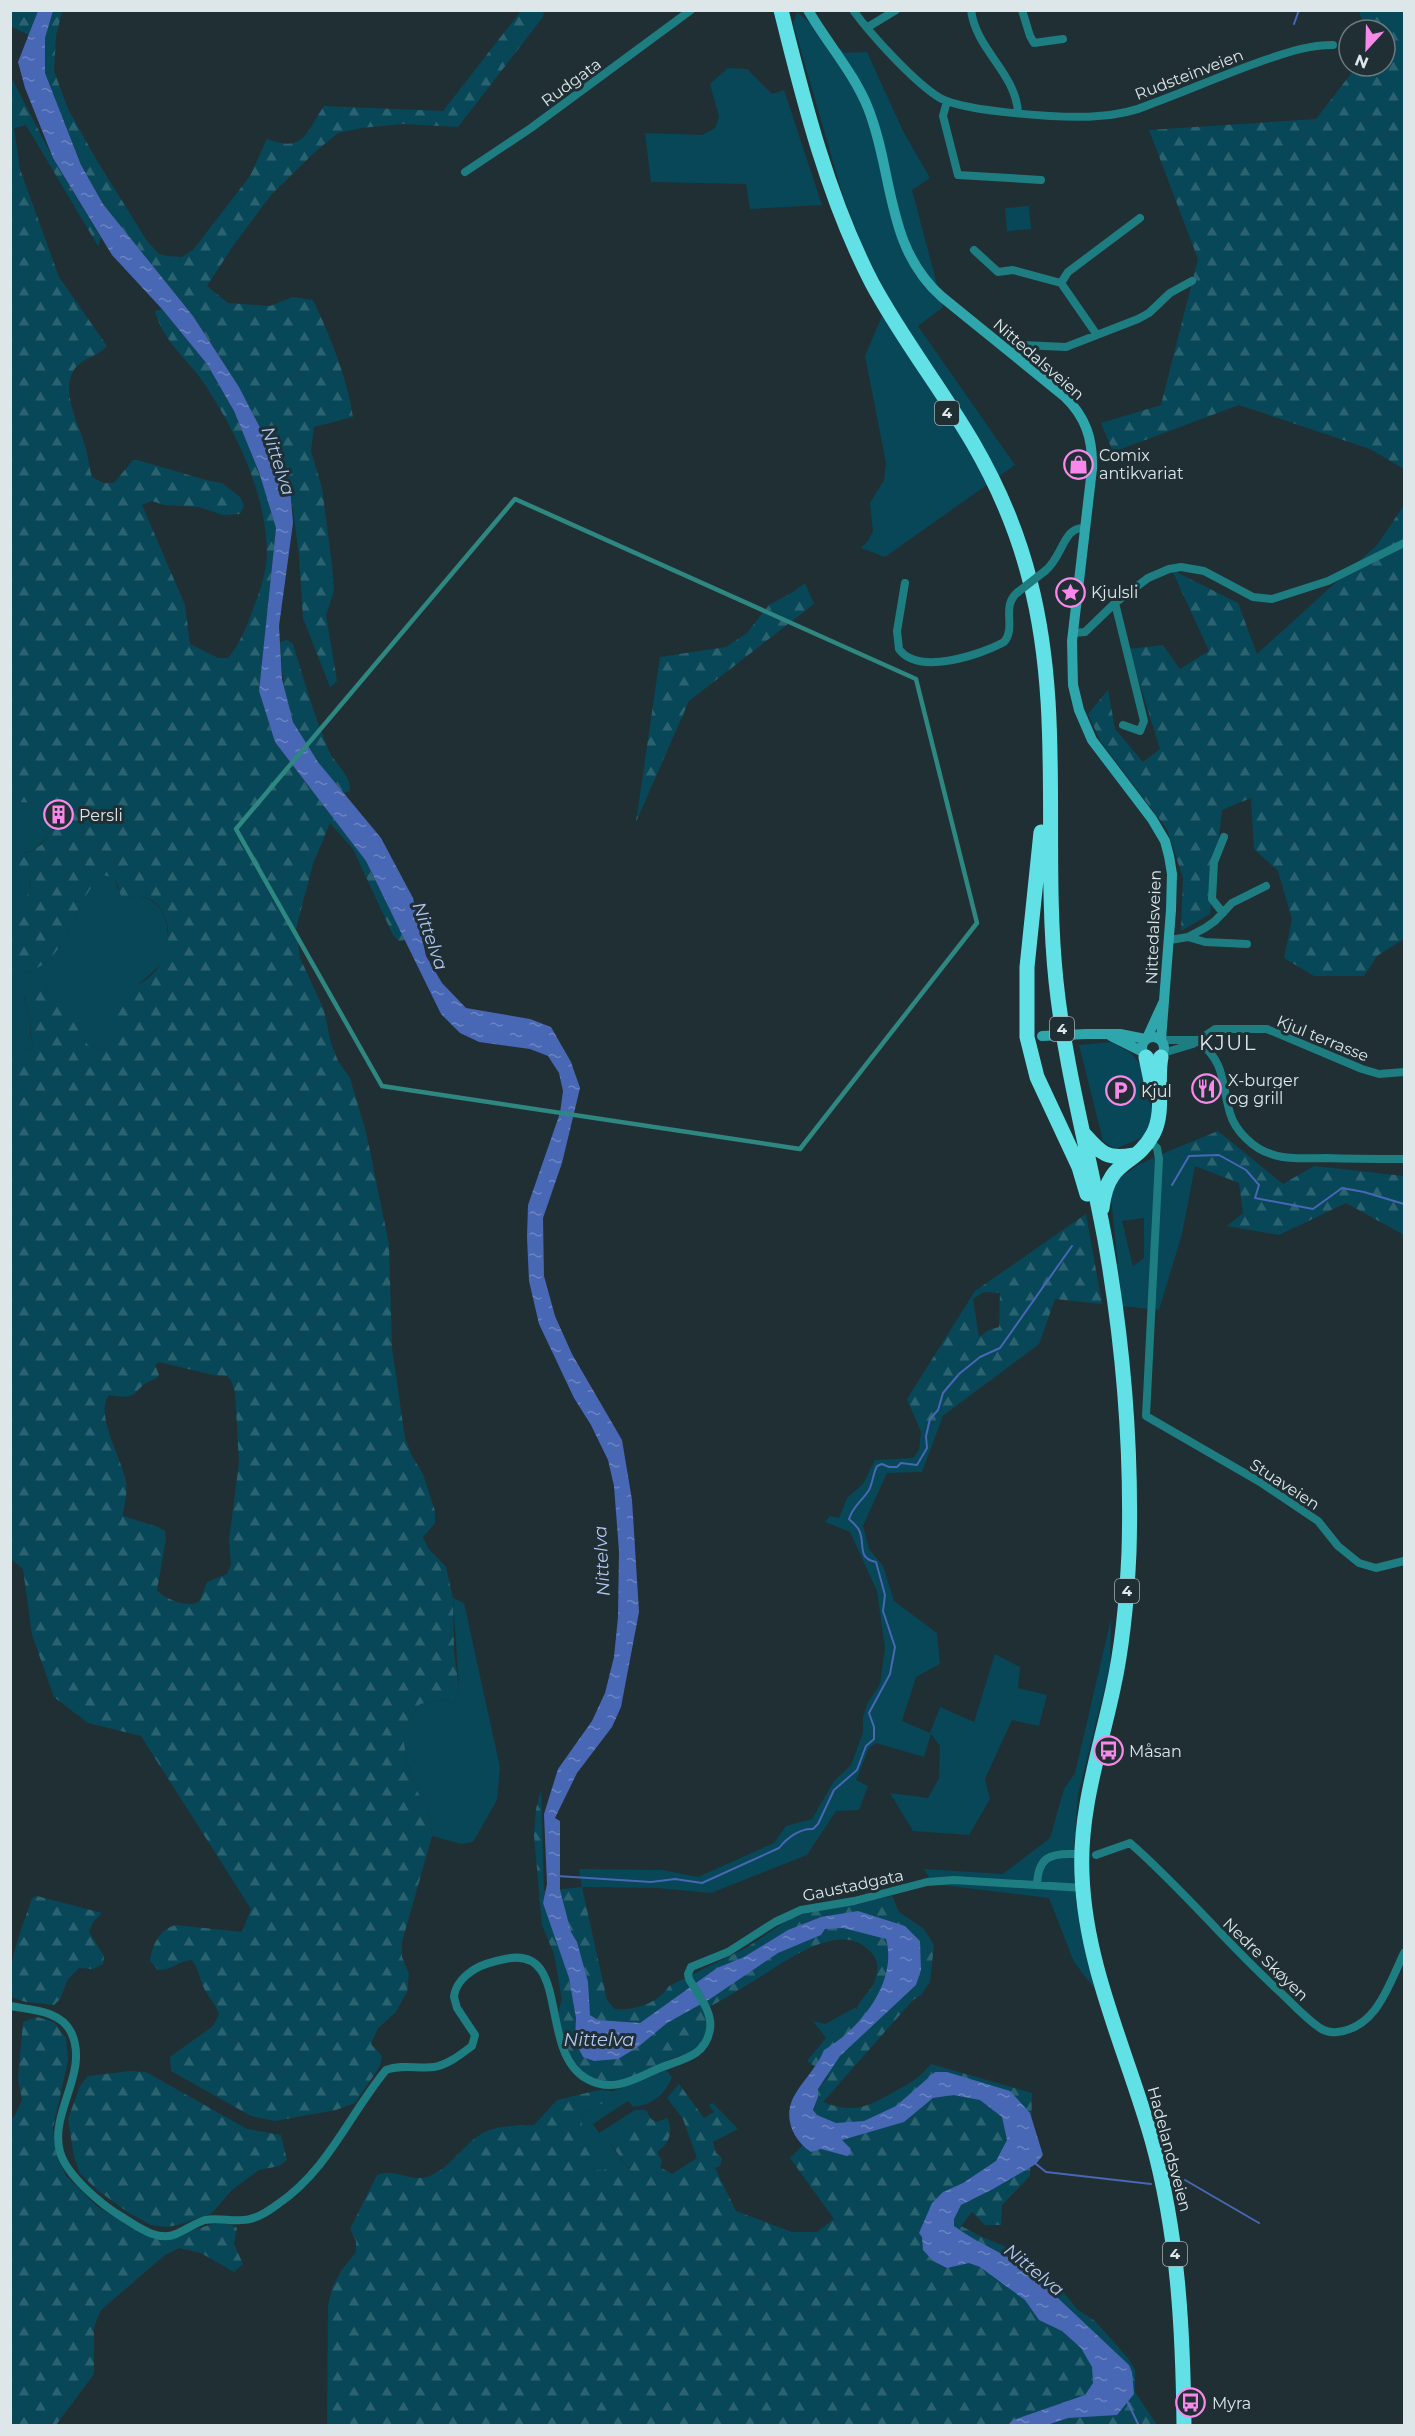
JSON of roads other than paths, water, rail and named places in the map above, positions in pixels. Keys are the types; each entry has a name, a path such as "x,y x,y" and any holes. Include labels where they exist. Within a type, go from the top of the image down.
{"highway":[{"name":"4","path":"774,10 814,154 850,251 886,321 977,462 1011,540 1026,590 1040,671 1056,987 1064,1041 1107,1252 1126,1409 1129,1485 1128,1568 1117,1671 1085,1815 1082,1850 1083,1888"},
{"name":"4","path":"781,10 820,152 855,249 892,318 978,451 996,486 1017,538 1035,603 1046,670 1051,813 1049,835"},
{"name":"4","path":"1045,802 1027,967 1037,1077 1079,1167 1107,1252"},
{"path":"1149,1141 1157,1124 1158,1100 1153,1088 1153,1055"},
{"path":"1083,1133 1107,1155 1117,1158 1134,1155"},
{"name":"4","path":"1101,1220 1108,1181 1113,1173 1149,1141"},
{"name":"Hadelandsveien","path":"1083,1888 1092,1950 1151,2136 1168,2210 1180,2300 1184,2426"}],"main road":[{"name":"Nittedalsveien","path":"808,10 856,84 869,109 898,228 910,258 933,290 1071,403 1087,426 1093,455 1073,633 1071,659 1073,685 1087,731 1152,819 1168,849 1172,874 1170,940 1161,1040 1165,1047 1153,1055 1142,1044 1164,1003"},
{"path":"1035,1036 1120,1034 1146,1039 1153,1036 1161,1040"},
{"path":"1108,1035 1153,1055"}],"street":[{"name":"Rudgata","path":"465,172 531,128 691,10"},
{"name":"Rudsteinveien","path":"853,10 915,78 947,101 969,108 1082,117 1124,112 1149,105 1211,79 1303,47 1333,45"},
{"path":"868,27 896,10"},
{"path":"971,10 975,31 1012,88 1017,99 1018,112"},
{"path":"1022,10 1034,43 1063,39"},
{"path":"947,101 943,116 958,175 1041,180"},
{"path":"1061,284 1068,272 1140,218"},
{"path":"974,250 998,272 1013,270 1061,284 1097,335"},
{"path":"1012,353 1022,345 1066,348 1149,313 1170,293 1192,281"},
{"path":"904,583 897,631 899,649 908,658 927,661 954,660 1004,642 1009,633 1009,604 1018,592 1055,561 1072,530 1085,528"},
{"path":"1073,633 1085,632 1115,603 1148,578 1168,569 1181,567 1204,571 1253,597 1272,599 1328,581 1404,543"},
{"path":"1115,603 1144,721 1140,731 1124,725"},
{"path":"1222,913 1212,899 1212,879 1214,862 1224,837"},
{"path":"1170,940 1188,937 1210,925 1232,903 1266,886"},
{"path":"1188,937 1204,942 1247,944"},
{"name":"Kjul terrasse","path":"1153,1055 1193,1044 1218,1029 1267,1029 1362,1069 1379,1074 1404,1072"},
{"name":"Kjul terrasse","path":"1161,1040 1198,1040"},
{"path":"1198,1040 1218,1062 1231,1116 1236,1126 1246,1138 1264,1151 1283,1157 1404,1159"},
{"name":"Stuaveien","path":"1149,1141 1157,1148 1159,1159 1146,1416 1260,1482 1318,1521 1338,1546 1359,1563 1376,1568 1404,1561"},
{"name":"Nedre Skøyen","path":"1096,1855 1130,1843 1189,1899 1266,1979 1322,2029 1335,2033 1348,2030 1360,2025 1374,2014 1404,1953"},
{"path":"1037,1886 1039,1871 1046,1858 1055,1854 1074,1854"},
{"name":"Gaustadgata","path":"10,2006 57,2017 68,2027 73,2037 73,2078 62,2113 59,2135 63,2158 88,2191 106,2206 145,2230 166,2237 202,2221 244,2220 266,2212 286,2199 318,2168 386,2070 397,2067 436,2067 450,2061 472,2046 475,2035 457,2008 454,1997 460,1981 477,1967 518,1957 525,1957 538,1963 545,1974 556,2027 565,2053 574,2068 584,2078 604,2085 630,2083 660,2068 692,2057 699,2051 709,2034 710,2021 689,1979 689,1970 694,1964 728,1952 775,1922 807,1908 854,1901 941,1880 1083,1888"}],"water":[{"name":"Nittelva","path":"38,11 53,11 45,38 45,73 81,165 103,204 193,316 239,387 290,486 293,523 279,626 282,679 293,722 318,762 381,838 413,898 426,956 442,983 466,1008 530,1019 551,1027 571,1062 580,1088 562,1163 543,1218 544,1276 555,1316 572,1354 622,1440 632,1500 639,1612 621,1707 612,1727 577,1773 555,1818 560,1821 560,1890 588,1982 590,2015 598,2020 640,2023 717,1968 744,1957 788,1930 821,1917 858,1911 905,1926 920,1941 921,1970 916,1985 840,2056 818,2089 818,2097 813,2110 817,2115 836,2123 864,2121 896,2106 935,2072 947,2072 1010,2091 1030,2113 1043,2155 1036,2164 961,2205 954,2219 954,2226 1027,2269 1129,2365 1134,2394 1117,2415 1068,2418 1047,2425 1008,2425 1013,2420 1085,2395 1093,2383 1092,2367 1081,2348 1062,2331 1039,2320 1025,2300 980,2267 969,2263 947,2268 933,2261 923,2250 922,2237 919,2233 932,2203 943,2192 963,2183 996,2161 1007,2140 1002,2117 980,2100 953,2095 933,2098 904,2122 842,2140 850,2148 851,2153 847,2156 821,2149 811,2152 795,2136 789,2114 793,2098 824,2050 851,2030 873,2003 886,1972 888,1955 886,1939 843,1928 825,1929 821,1935 778,1953 710,1999 667,2023 638,2047 618,2059 594,2061 583,2057 575,2041 576,2018 569,1978 543,1903 547,1884 544,1814 558,1769 592,1721 605,1693 614,1657 618,1617 619,1551 614,1486 608,1460 591,1425 574,1398 539,1324 529,1281 528,1205 560,1113 563,1091 559,1073 548,1056 530,1049 479,1042 460,1033 441,1014 366,861 275,742 259,691 276,528 259,472 234,411 207,364 162,309 112,255 53,158 25,88 18,62"}],"waterway":[{"path":"1294,24 1299,10"},
{"path":"1172,1185 1189,1156 1219,1155 1246,1170 1259,1185 1255,1198 1313,1209 1342,1188 1404,1204"},
{"path":"557,1876 651,1882 675,1879 702,1883 779,1848 794,1834 813,1829 818,1824 834,1790 857,1770 866,1746 874,1739 874,1727 869,1713 890,1674 895,1647 883,1611 885,1595 876,1562 864,1554 861,1535 849,1519 851,1514 869,1490 877,1466 882,1464 897,1467 901,1463 917,1465 927,1448 926,1436 930,1419 938,1410 943,1393 959,1374 980,1357 1000,1348 1072,1246"},
{"path":"1036,2164 1046,2172 1151,2184"},
{"path":"1185,2180 1259,2223"},
{"path":"1127,2401 1139,2426"}],"place":[{"name":"Comix antikvariat","path":"1078,464"},
{"name":"Kjulsli","path":"1070,592"},
{"name":"Persli","path":"58,815"},
{"name":"X-burger og grill","path":"1207,1089"},
{"name":"Kjul","path":"1120,1091"},
{"name":"Måsan","path":"1108,1751"},
{"name":"Myra","path":"1191,2403"}],"district":[{"name":"KJUL","path":"1228,1043"}]}
